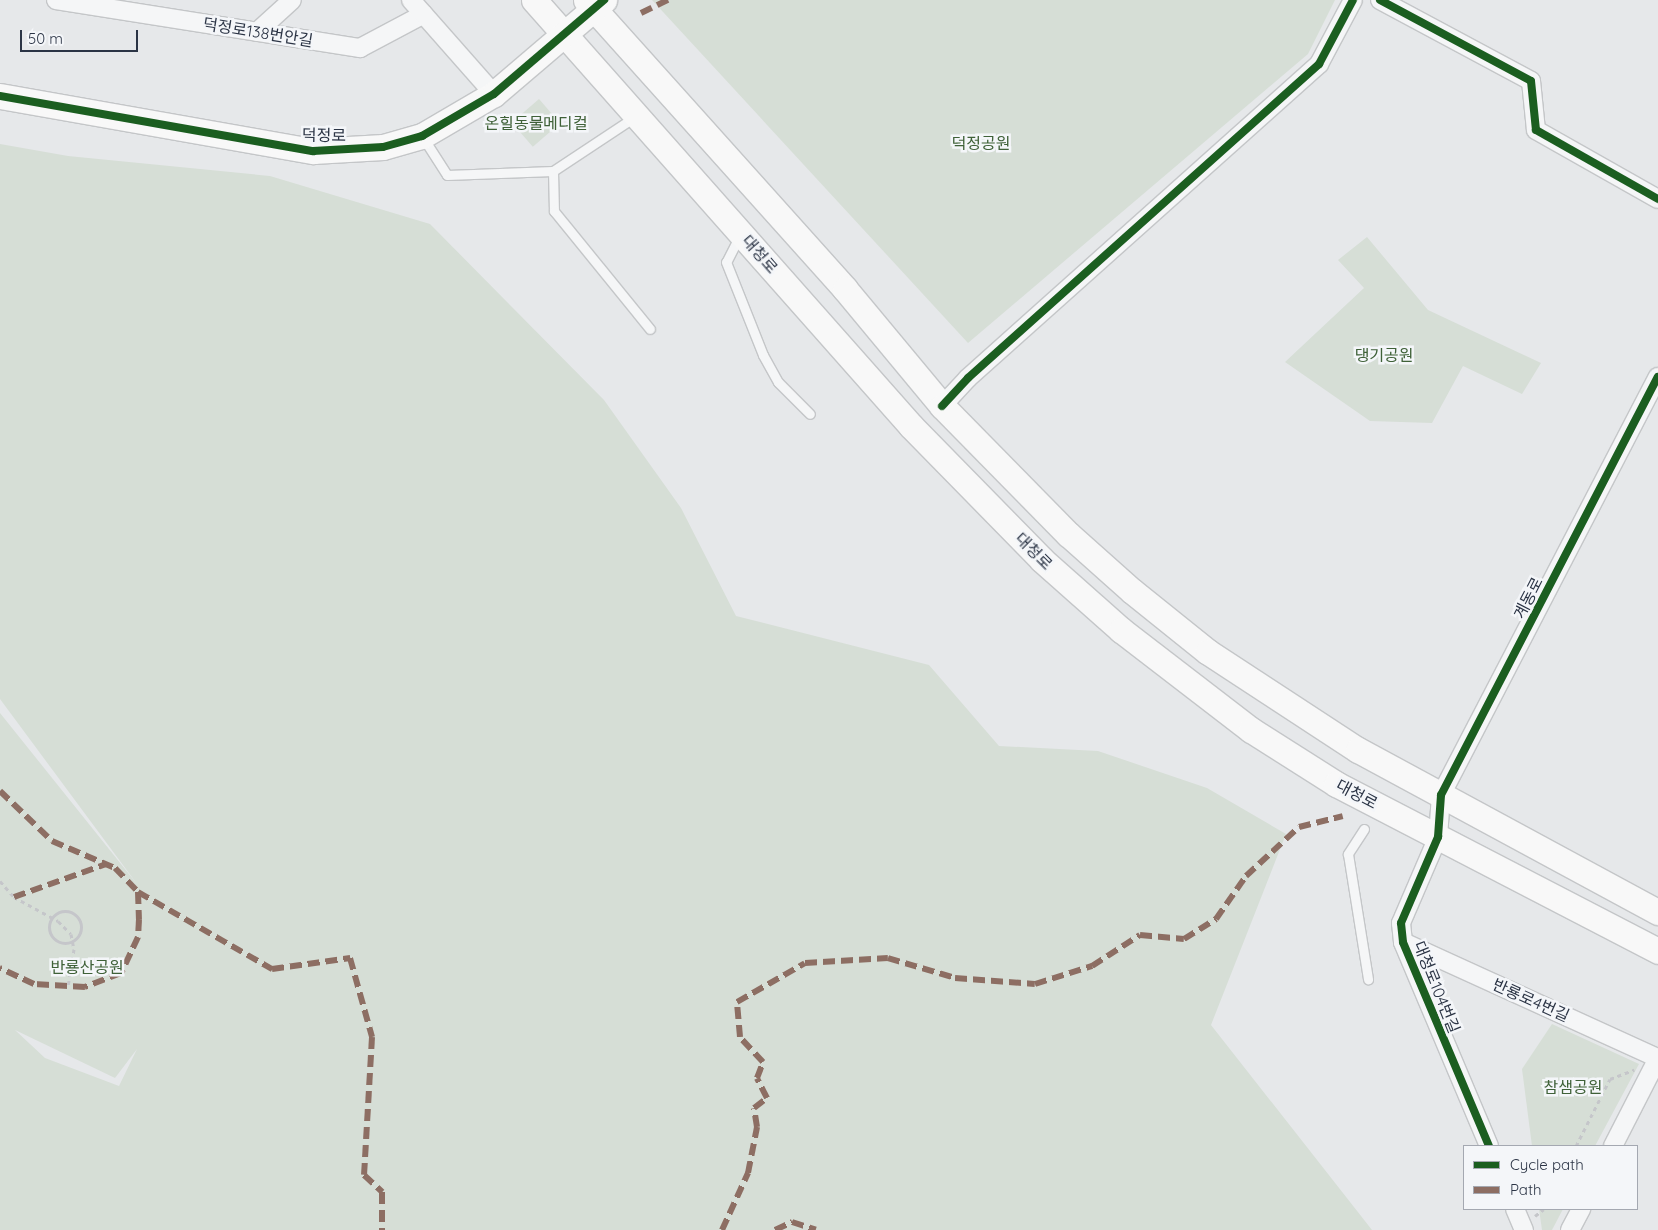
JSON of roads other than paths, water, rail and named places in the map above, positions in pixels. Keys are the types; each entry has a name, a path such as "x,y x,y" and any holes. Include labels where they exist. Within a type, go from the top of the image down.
{"main road":[{"name":"대청로","path":"534,0 911,426 1042,560 1121,630 1251,730 1336,784 1658,951"},
{"name":"덕정로","path":"0,96 313,151 383,147 422,136 494,94 564,35 595,3"},
{"path":"595,3 845,288 942,406 1068,534 1208,652 1358,750 1658,912"}],"street":[{"name":"덕정로138번안길","path":"56,0 360,48 424,14"},
{"path":"133,12 146,0"},
{"path":"257,32 292,0"},
{"path":"411,0 494,94"},
{"path":"942,406 975,371 1319,64 1353,0"},
{"path":"1380,0 1531,81 1536,130 1658,199"},
{"name":"계동로","path":"1438,837 1441,795 1658,377"},
{"name":"대청로104번길","path":"1438,837 1401,923 1403,942 1489,1145"},
{"name":"반룡로4번길","path":"1403,942 1658,1058 1614,1145"},
{"path":"1515,1210 1524,1230"},
{"path":"1570,1230 1580,1210"}],"lane":[{"path":"422,136 447,175 554,170 636,116"},
{"path":"554,170 554,211 650,329"},
{"path":"741,233 726,262 763,355 778,382 810,414"},
{"path":"1364,829 1348,854 1368,979"}],"park label":[{"name":"온힐동물메디컬","path":"536,123"},
{"name":"덕정공원","path":"981,143"},
{"name":"댕기공원","path":"1384,355"},
{"name":"반룡산공원","path":"87,967"},
{"name":"참샘공원","path":"1573,1087"}]}
